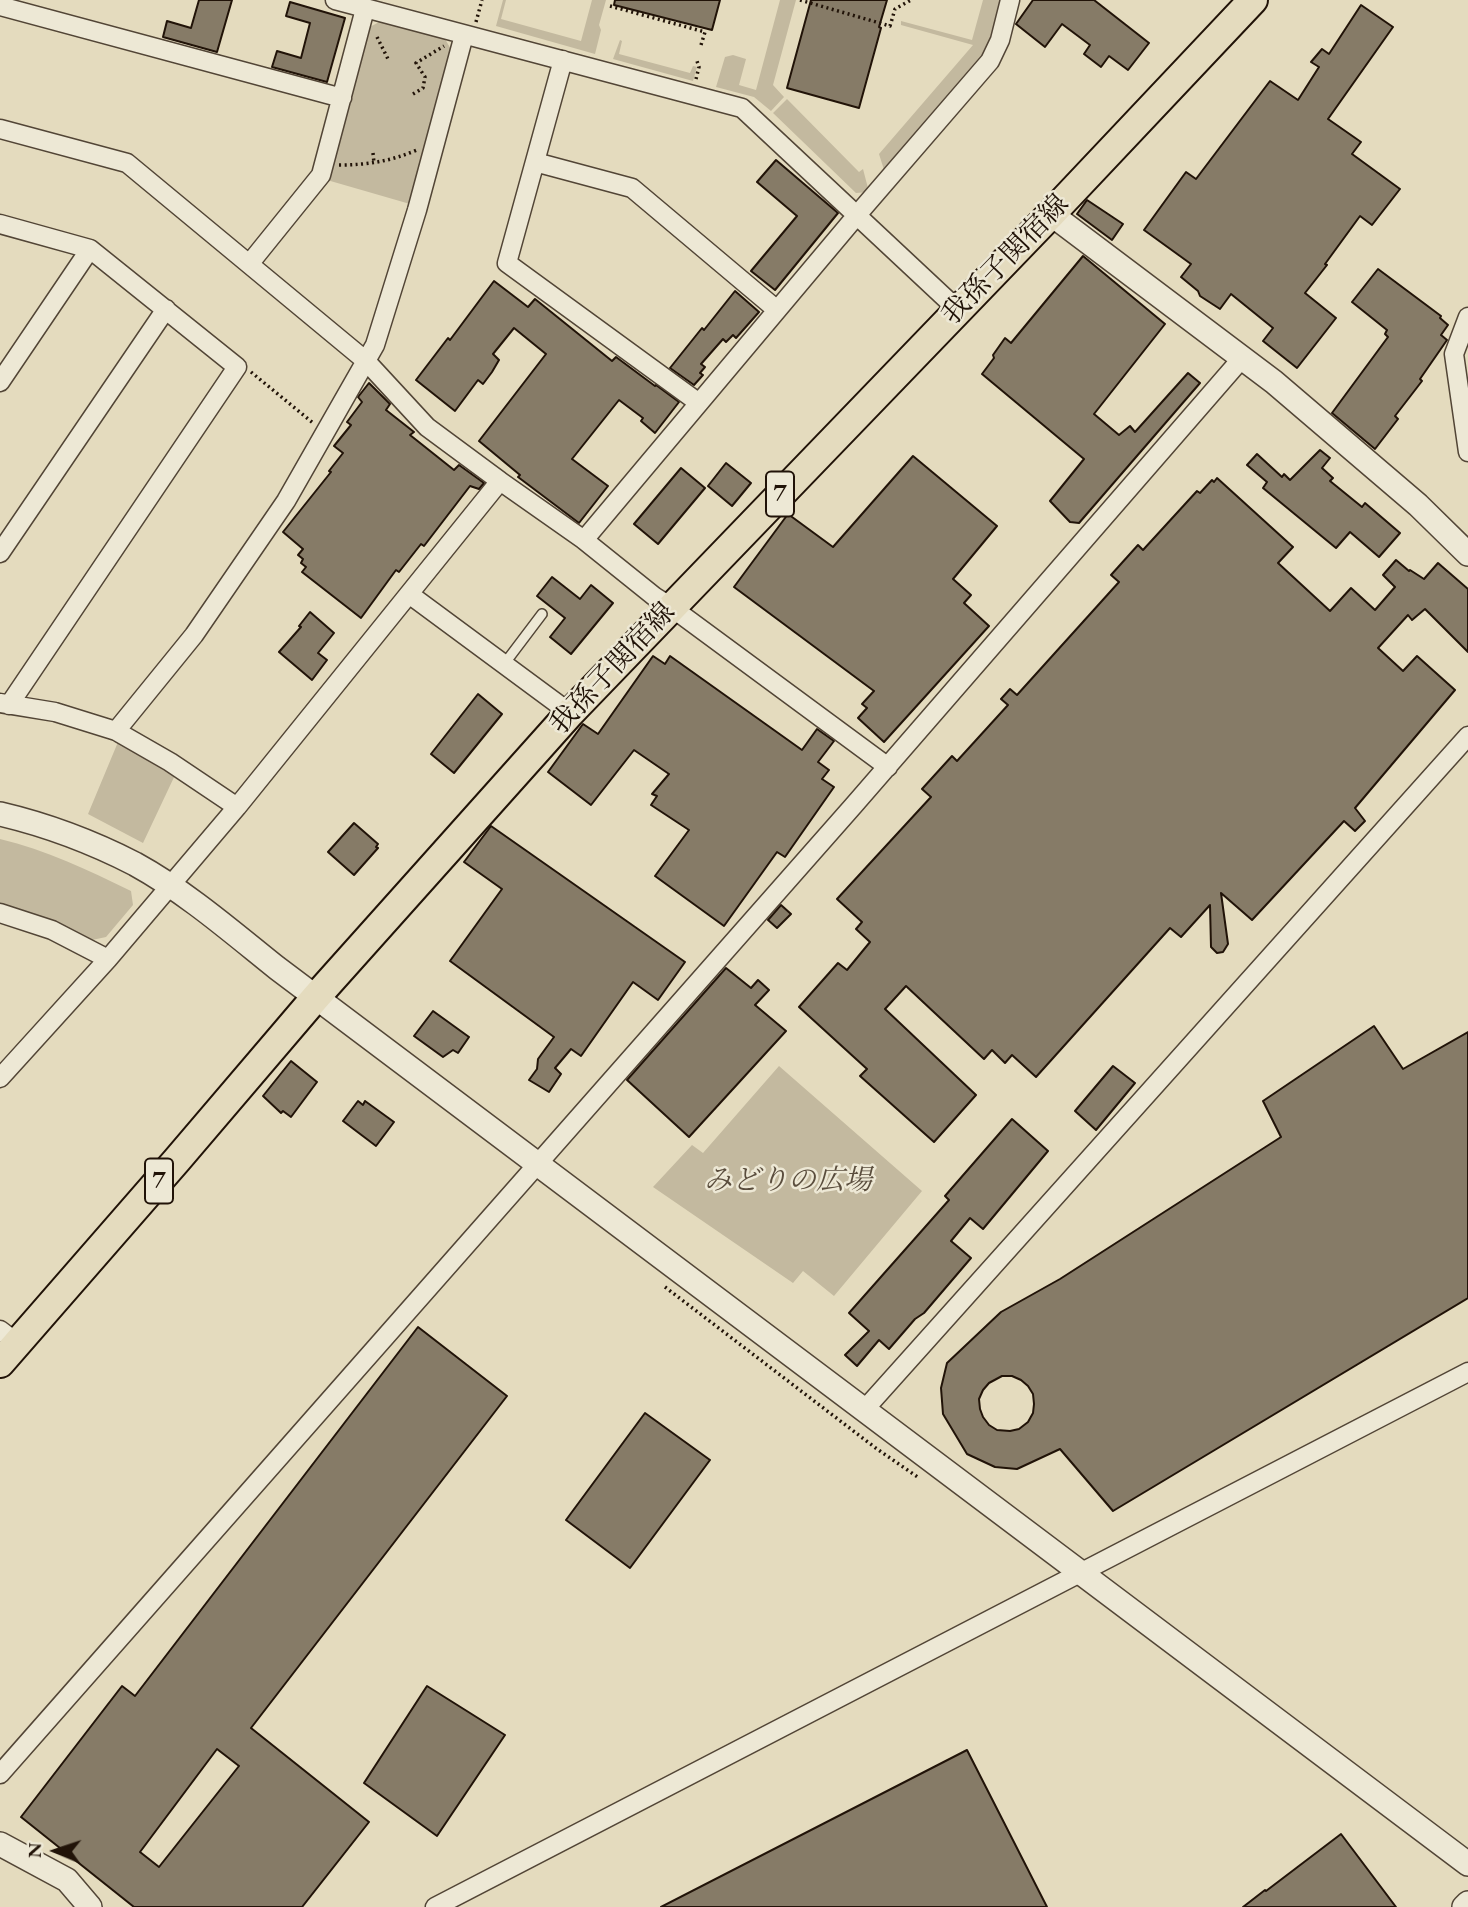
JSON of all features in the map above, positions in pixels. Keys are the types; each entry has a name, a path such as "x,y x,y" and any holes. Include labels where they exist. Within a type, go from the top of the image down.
{"main road":[{"name":"我孫子関宿線","path":"6,1345 177,1160 316,997 570,713 1051,214 1253,0"}],"street":[{"path":"335,0 469,31 563,60 742,108 958,310"},
{"path":"584,540 990,61 1000,40 1010,0"},
{"path":"0,6 342,98"},
{"path":"250,264 321,175 365,9"},
{"path":"116,731 194,635 286,501 375,345 469,31"},
{"path":"563,60 507,263 699,403"},
{"path":"0,129 127,163 366,361 427,427 888,766"},
{"path":"534,162 632,188 777,310"},
{"path":"1051,214 1243,357 1342,438 1418,505 1468,554"},
{"path":"0,224 90,249 237,366 5,704 55,712 116,731 170,762 237,807"},
{"path":"0,382 90,249"},
{"path":"0,553 166,309"},
{"path":"1468,317 1454,354 1468,452"},
{"path":"0,1774 888,766 1243,357"},
{"path":"0,1078 108,959 237,807 500,481"},
{"path":"408,594 570,713"},
{"path":"865,1409 1468,736"},
{"path":"0,814 62,832 137,865 209,914 1468,1864"},
{"path":"0,914 52,930 108,959"},
{"path":"435,1907 1468,1372"},
{"path":"0,1844 67,1880 90,1907"},
{"path":"1464,1907 1468,1903"}],"lane":[{"path":"505,663 542,614"}],"path":[{"path":"413,94 423,88 425,77 416,62 469,31 482,0"},
{"path":"800,0 890,26 895,9 911,0"},
{"path":"610,6 705,32 701,45"},
{"path":"694,86 699,67 697,61"},
{"path":"323,165 374,163 398,158 419,149 432,153"},
{"path":"373,153 374,163"},
{"path":"237,366 246,368 326,433"}],"green space":[{"path":"503,0 506,0 501,19 581,41 592,0 606,0 595,54 496,26"},
{"path":"780,0 796,0 773,85 784,97 771,111 754,97 716,87 725,57 733,55 746,59 739,85 756,90"},
{"path":"983,0 1002,0 984,54 885,173 879,154 973,45 901,25 901,21 972,40"},
{"path":"381,21 445,39 452,51 410,204 327,180 368,28"},
{"path":"620,40 619,54 690,73 693,66 697,67 693,81 613,59"},
{"path":"787,99 859,172 863,169 869,192 856,193 773,113"},
{"path":"118,742 176,773 143,843 88,814"},
{"path":"0,839 83,868 131,891 133,905 106,937 92,940 55,923 0,904"},
{"name":"みどりの広場","path":"779,1066 922,1191 834,1296 803,1271 793,1283 653,1187 692,1145 703,1153"}],"building":[{"path":"199,0 232,0 217,52 163,37 167,21 191,28"},
{"path":"615,0 720,0 712,30 614,5"},
{"path":"811,0 887,0 859,108 787,88"},
{"path":"1033,0 1094,0 1149,43 1128,70 1109,56 1101,67 1084,54 1090,45 1062,24 1045,47 1016,24"},
{"path":"290,2 345,18 327,82 272,67 277,51 301,58 310,23 286,16"},
{"path":"1361,5 1393,27 1328,119 1361,142 1352,154 1400,189 1372,225 1360,216 1305,293 1336,318 1297,368 1263,341 1273,328 1231,294 1220,309 1200,296 1198,291 1181,277 1191,264 1144,230 1186,172 1196,179 1270,81 1298,100 1319,67 1311,62 1322,49 1329,54"},
{"path":"776,160 838,213 775,290 751,271 797,216 757,182"},
{"path":"1087,200 1123,224 1112,240 1077,214"},
{"path":"1083,256 1165,324 1094,414 1119,435 1130,426 1135,432 1188,373 1200,383 1079,523 1070,522 1050,501 1084,459 982,374 1005,338 1011,343"},
{"path":"1378,269 1441,316 1448,325 1441,335 1447,340 1420,379 1422,381 1395,416 1398,419 1375,449 1332,413 1388,337 1385,334 1387,330 1352,302"},
{"path":"494,281 528,307 535,299 612,361 616,357 679,402 655,433 641,421 643,418 619,400 572,459 608,486 579,523 518,477 520,475 479,441 546,354 514,328 493,354 499,360 492,372 483,384 478,380 455,411 416,380"},
{"path":"735,291 759,312 736,338 733,335 726,342 723,339 701,364 705,367 700,373 703,375 694,385 670,368"},
{"path":"369,383 390,404 386,410 414,432 410,435 454,470 459,465 484,483 479,489 470,486 424,546 421,544 399,572 396,570 361,618 302,572 306,567 298,555 303,549 283,532 343,453 334,446 351,425 347,422 362,402 358,397"},
{"path":"1320,450 1330,458 1322,468 1333,478 1330,481 1362,507 1365,503 1400,533 1379,557 1350,532 1336,548 1263,488 1267,482 1247,465 1257,454 1282,477 1284,474 1290,480"},
{"path":"913,456 997,526 953,579 971,595 964,603 989,626 884,742 858,718 867,708 862,704 874,691 734,587 788,514 833,547"},
{"path":"726,463 751,483 732,506 708,486"},
{"path":"681,468 705,488 658,544 634,524"},
{"path":"1217,478 1293,547 1278,563 1330,611 1351,588 1375,610 1395,587 1383,575 1396,560 1424,579 1438,563 1468,589 1468,652 1425,609 1412,620 1408,615 1378,648 1403,671 1417,656 1455,690 1355,808 1365,821 1355,831 1344,821 1252,920 1221,893 1228,944 1223,952 1217,953 1211,947 1210,905 1181,937 1170,928 1036,1077 1012,1055 1005,1063 992,1050 984,1059 906,986 885,1009 976,1095 934,1142 860,1076 867,1069 799,1007 838,963 847,970 870,942 856,929 862,922 837,899 931,797 922,789 952,756 957,761 1008,705 1001,699 1010,689 1017,695 1119,582 1111,575 1138,545 1143,550 1197,491 1200,493"},
{"path":"552,577 580,599 591,585 613,603 571,654 550,637 565,618 537,596"},
{"path":"310,612 334,633 318,653 327,660 312,680 279,652"},
{"path":"653,656 665,664 670,656 802,750 817,729 834,741 818,762 829,770 822,779 834,787 785,857 777,852 724,926 655,876 689,830 651,805 657,796 652,794 669,774 634,750 591,805 548,772 583,724 598,734"},
{"path":"478,694 502,714 454,773 431,754"},
{"path":"354,823 378,844 378,848 354,875 328,852"},
{"path":"491,826 685,962 658,1000 633,982 581,1056 571,1049 555,1068 561,1074 549,1092 529,1080 537,1069 538,1059 554,1037 450,961 502,889 464,862"},
{"path":"781,905 791,914 777,928 768,920"},
{"path":"726,968 751,988 758,980 769,990 755,1005 786,1031 689,1137 627,1080"},
{"path":"433,1011 469,1037 458,1053 453,1050 443,1057 414,1036"},
{"path":"1374,1026 1403,1069 1468,1032 1468,1298 1113,1511 1060,1449 1017,1469 995,1467 967,1454 943,1414 941,1388 947,1363 1001,1312 1060,1279 1281,1137 1263,1101","holes":["1002,1376 1021,1380 1033,1394 1033,1413 1028,1422 1019,1429 997,1430 983,1417 979,1399 989,1383"]},
{"path":"291,1061 317,1082 291,1117 283,1111 281,1113 263,1096"},
{"path":"1113,1066 1135,1083 1096,1130 1075,1111"},
{"path":"358,1101 363,1105 365,1101 394,1122 376,1146 343,1121"},
{"path":"1012,1119 1048,1151 983,1229 970,1218 951,1241 971,1258 924,1313 915,1319 889,1349 879,1340 857,1366 845,1355 869,1331 849,1313 949,1200 945,1196"},
{"path":"418,1327 507,1396 251,1728 369,1822 302,1907 134,1907 21,1817 122,1686 135,1696","holes":["217,1749 239,1766 159,1867 140,1852"]},
{"path":"645,1413 710,1460 630,1568 566,1520"},
{"path":"427,1686 505,1735 437,1836 364,1783"},
{"path":"967,1750 1047,1907 661,1907"},
{"path":"1341,1834 1396,1907 1243,1907 1266,1891"}]}
